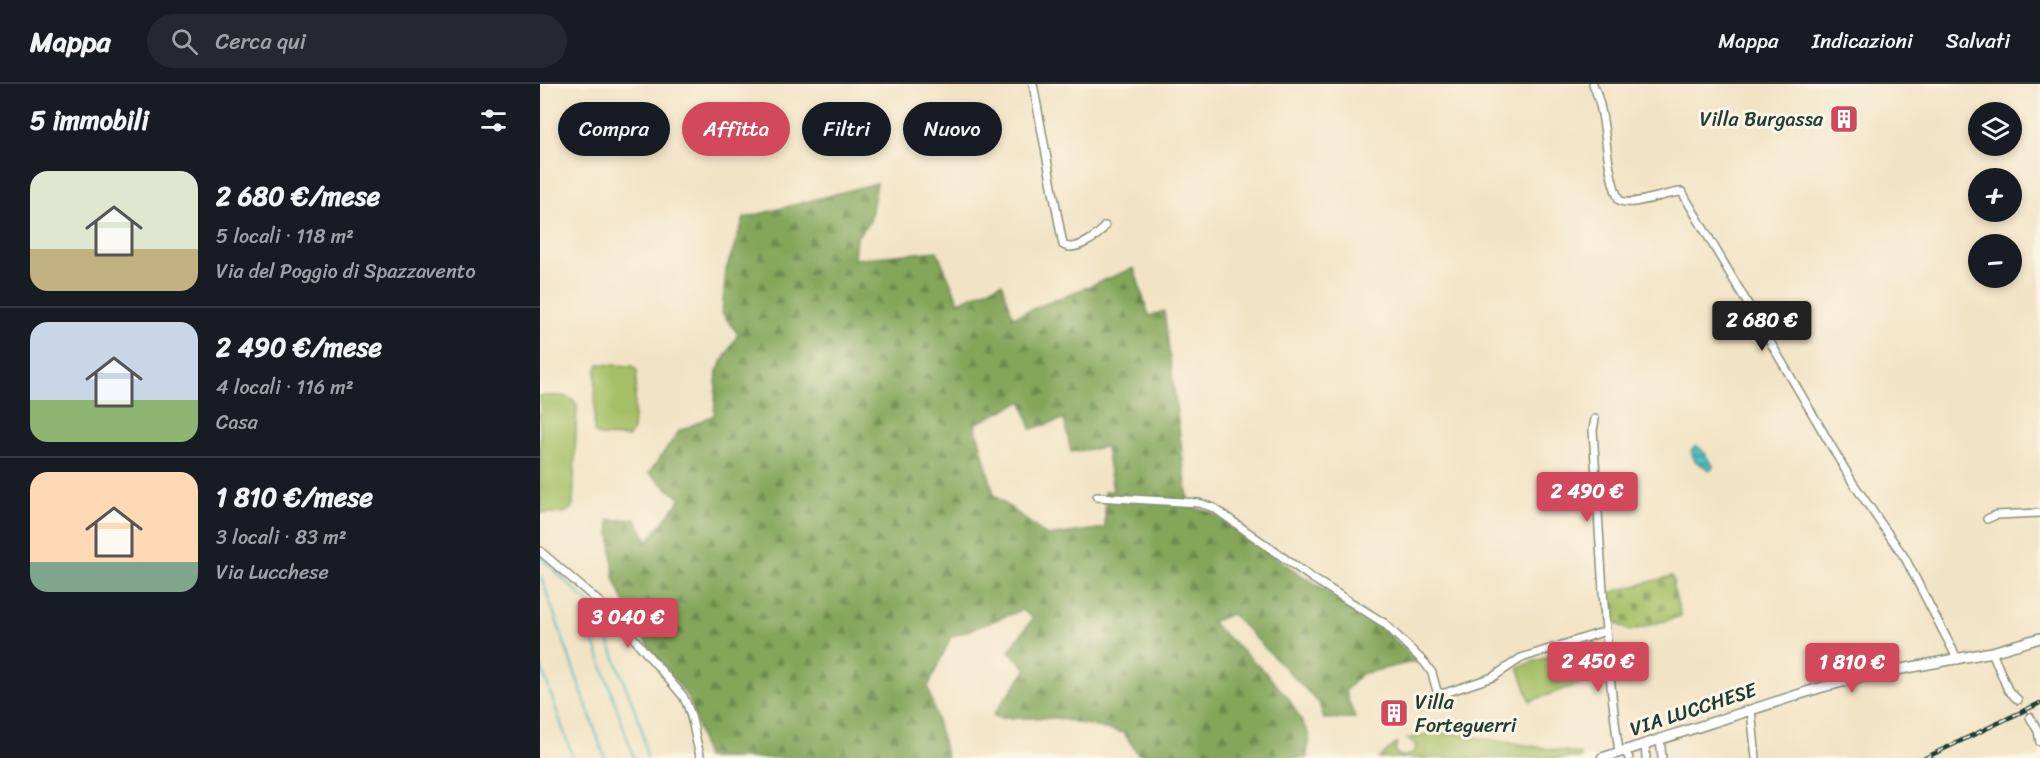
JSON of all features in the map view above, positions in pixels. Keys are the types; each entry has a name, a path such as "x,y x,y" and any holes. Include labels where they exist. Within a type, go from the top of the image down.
{"street":[{"path":"1033,84 1063,245 1071,247 1080,244 1096,236 1105,226"},
{"path":"1593,84 1599,104 1612,183 1619,200 1629,203 1668,193 1682,192 1853,483 1905,558 1958,660"},
{"path":"1595,420 1593,430 1610,690 1624,753"},
{"path":"1097,497 1198,503 1214,508 1312,578 1384,623 1425,663 1434,677 1437,691 1442,694 1493,676 1521,658 1606,631"},
{"path":"1987,519 1996,515 2040,513"},
{"path":"540,551 612,613 683,696 690,711 701,758"},
{"name":"VIA LUCCHESE","path":"1602,758 1624,753 1645,743 1819,688 1865,676 1958,660 2040,638"},
{"path":"1992,652 2008,692 2018,700"},
{"path":"1751,710 1755,758"},
{"path":"2030,717 2040,742"},
{"path":"1660,738 1662,758"},
{"path":"1645,743 1646,758"}],"green space":[{"path":"877,183 870,221 856,238 854,259 937,251 959,302 1002,283 1013,317 1134,268 1149,316 1164,311 1189,507 1211,512 1301,575 1374,620 1417,661 1361,674 1345,691 1355,718 1324,719 1319,703 1232,614 1211,622 1263,670 1289,699 1309,735 1307,758 1197,758 1138,754 1124,733 1057,718 999,718 993,715 1027,669 1009,651 1033,618 1022,610 951,637 928,687 947,758 706,758 691,704 630,617 614,577 609,520 635,519 648,541 681,499 649,473 679,431 714,415 717,371 738,334 722,313 726,270 744,218","holes":["1022,401 1031,429 1064,419 1071,452 1106,447 1113,491 1105,492 1105,528 1047,536 994,495 975,424"]},
{"path":"599,364 632,366 637,370 633,430 629,437 600,436 594,432 596,370"},
{"path":"540,396 566,397 577,406 573,504 571,509 564,513 540,513"},
{"path":"1672,576 1681,616 1630,631 1609,619 1608,593"},
{"path":"1594,641 1605,675 1530,701 1518,667"},
{"path":"1435,732 1580,754 1581,758 1379,758 1397,743 1395,751 1398,755 1409,755 1415,751 1416,746 1407,739"}],"water":[{"path":"1696,446 1701,449 1714,467 1710,470 1695,461 1691,451"}],"waterway":[{"path":"540,557 597,611 641,726 647,758"},
{"path":"541,577 605,758"},
{"path":"585,616 634,758"},
{"path":"540,663 573,758"}],"railway":[{"path":"1925,758 2040,703"}],"place":[{"name":"Villa Burgassa","path":"1844,119"},
{"name":"Villa Forteguerri","path":"1394,713"}]}
